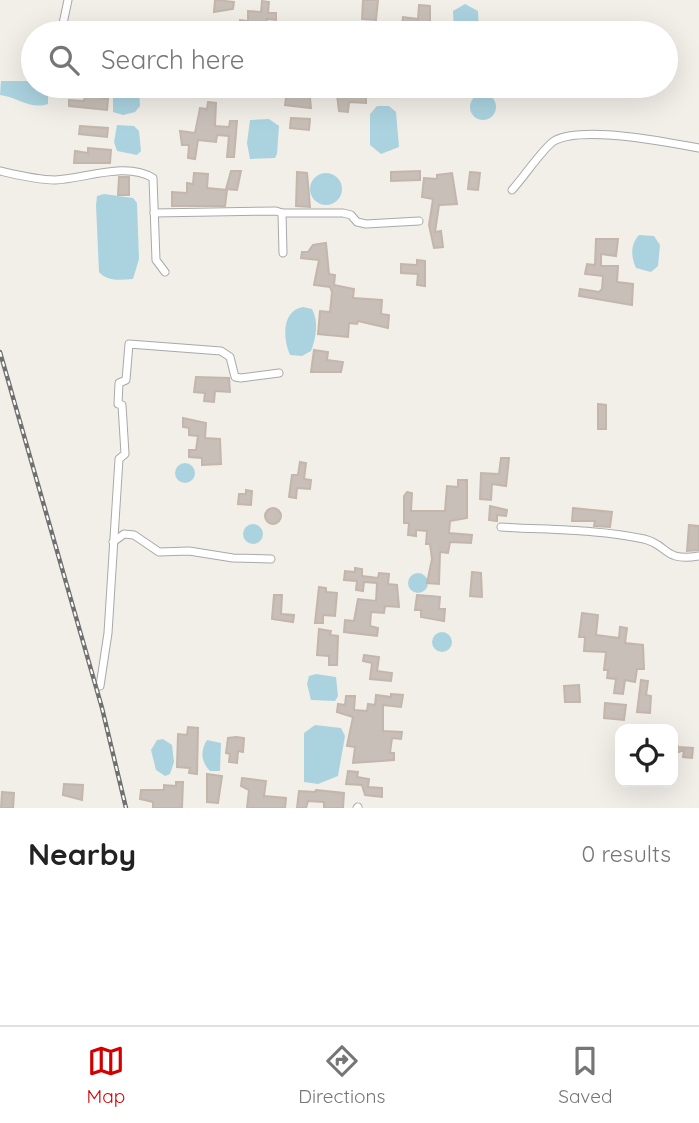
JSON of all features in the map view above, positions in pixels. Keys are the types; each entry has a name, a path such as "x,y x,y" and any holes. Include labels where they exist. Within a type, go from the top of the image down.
{"street":[{"path":"64,21 68,0"},
{"path":"512,190 549,145 567,136 625,134 699,148"},
{"path":"0,171 53,180 123,171 153,178 156,260 164,272"},
{"path":"153,213 344,213 351,215 357,222 366,224 419,221"},
{"path":"282,213 283,253"},
{"path":"100,686 108,633 120,459 125,454 122,405 118,404 118,392 119,383 126,380 129,344 221,351 230,357 235,377 279,373"},
{"path":"501,527 583,531 646,540 671,555 685,558 699,556"},
{"path":"113,542 124,534 134,535 159,552 189,551 233,558 271,559"}],"water":[{"path":"465,4 478,11 478,21 453,21 453,11"},
{"path":"1,81 21,81 21,98 48,98 48,104 30,104 0,95"},
{"path":"113,98 139,98 140,106 135,112 123,115 113,112"},
{"path":"474,98 492,98 495,112 488,119 478,119 471,112"},
{"path":"377,106 389,106 396,112 399,147 381,154 370,145 370,114"},
{"path":"269,119 279,126 277,154 275,158 250,159 247,143 250,120"},
{"path":"117,125 134,126 139,131 141,151 137,155 117,151 114,142"},
{"path":"326,173 337,178 342,189 337,200 326,205 315,200 310,189 315,178"},
{"path":"104,194 133,198 137,203 139,259 133,279 111,279 99,272 96,205 97,196"},
{"path":"639,235 654,236 660,245 658,266 651,272 636,268 634,264 633,247"},
{"path":"303,307 312,309 314,314 314,341 311,351 302,356 290,355 285,334 287,320 291,314"},
{"path":"181,463 189,463 195,473 189,483 181,483 175,477 175,469"},
{"path":"253,524 260,527 263,534 260,541 253,544 246,541 243,534 246,527"},
{"path":"418,573 425,576 428,583 425,590 418,593 411,590 408,583 411,576"},
{"path":"442,632 449,635 452,642 449,649 442,652 435,649 432,642 435,635"},
{"path":"316,674 336,677 338,696 335,701 311,700 307,684 309,676"},
{"path":"315,725 341,728 345,736 338,776 318,784 304,782 304,733"},
{"path":"163,739 172,745 174,762 170,774 165,776 156,770 151,750 157,740"},
{"path":"207,740 221,743 220,771 210,771 203,760 202,752"}],"building":[{"path":"215,0 234,2 233,9 214,12"},
{"path":"363,0 378,0 376,20 362,19"},
{"path":"262,1 269,2 268,13 276,13 276,20 248,21 248,11 261,12"},
{"path":"419,5 430,6 430,21 402,21 403,17 418,19"},
{"path":"84,98 108,99 107,110 69,106 69,100 84,101"},
{"path":"286,98 310,98 311,108 285,105"},
{"path":"337,98 366,98 366,103 349,102 348,112 339,111"},
{"path":"208,102 216,103 215,126 229,127 230,121 237,121 234,157 227,157 229,136 217,135 216,142 198,140 195,159 188,158 189,145 182,145 180,131 195,133 200,108 207,109"},
{"path":"291,118 310,119 309,130 290,128"},
{"path":"80,126 108,128 107,137 79,134"},
{"path":"88,148 111,150 110,163 74,163 75,151 88,153"},
{"path":"231,171 241,171 237,190 226,189"},
{"path":"420,171 420,180 391,181 391,172"},
{"path":"297,172 307,173 310,207 296,206"},
{"path":"470,172 480,173 478,190 468,189"},
{"path":"194,173 208,174 207,188 227,190 225,206 172,206 172,192 187,193 187,183 193,184"},
{"path":"452,173 457,204 439,205 435,232 441,231 443,247 434,248 429,225 433,199 422,197 424,178 437,179 437,175"},
{"path":"119,177 129,177 129,195 118,195"},
{"path":"596,239 618,239 616,256 601,254 601,266 618,266 617,282 633,284 632,305 579,296 580,289 599,292 602,289 603,276 585,274 587,264 595,265"},
{"path":"326,243 329,274 335,275 334,285 354,289 353,298 382,300 381,314 389,315 388,328 358,321 357,324 349,323 348,337 318,334 320,311 330,312 332,292 330,287 314,285 319,260 301,258 302,252 308,252 313,245"},
{"path":"417,260 425,261 425,286 417,285 418,274 401,273 401,264 417,265"},
{"path":"314,350 328,352 327,360 343,362 341,372 311,372"},
{"path":"196,377 229,378 230,392 215,391 214,402 204,401 205,393 194,392"},
{"path":"598,404 606,405 606,429 598,429"},
{"path":"183,418 206,423 205,438 220,439 221,464 202,465 202,458 189,457 189,450 196,450 198,436 189,435 189,428 183,427"},
{"path":"501,458 509,458 506,486 492,484 491,500 480,499 481,473 499,474"},
{"path":"300,462 306,463 304,479 311,480 310,489 297,488 296,498 289,497 292,475 298,475"},
{"path":"458,480 467,480 467,518 450,521 449,533 472,535 471,543 450,542 448,553 440,552 439,584 427,583 432,559 430,544 426,544 427,531 416,530 416,536 408,535 409,523 404,523 404,496 407,492 412,493 411,511 445,511 447,486 458,487"},
{"path":"246,490 252,491 251,505 238,504 239,494 246,494"},
{"path":"490,506 507,510 506,516 497,515 497,521 489,520"},
{"path":"273,508 279,510 279,522 273,524 267,522 265,516 267,510"},
{"path":"573,508 612,512 610,527 594,526 595,521 572,521"},
{"path":"689,525 699,526 699,550 687,551"},
{"path":"355,568 362,569 362,576 378,578 379,573 389,574 388,584 397,585 399,607 385,606 384,613 371,612 370,626 378,628 377,636 344,632 345,620 354,621 358,599 376,601 377,583 364,582 363,591 356,590 357,581 344,580 345,571 355,572"},
{"path":"472,572 481,573 482,597 470,596"},
{"path":"319,587 326,588 326,592 337,593 335,616 323,615 323,623 315,623"},
{"path":"274,595 282,595 281,614 294,615 293,622 272,619"},
{"path":"417,595 440,597 439,609 445,609 444,621 421,617 421,610 415,610"},
{"path":"582,613 598,615 596,635 619,638 620,627 627,628 625,643 643,645 644,669 637,669 635,682 625,680 623,694 614,693 616,679 607,678 608,670 604,670 606,652 584,651 585,637 579,637"},
{"path":"319,629 331,631 330,635 338,636 337,665 329,665 329,656 317,655"},
{"path":"364,655 379,657 377,671 392,673 391,681 370,679 372,663 363,661"},
{"path":"641,680 648,681 646,695 651,696 650,713 637,712"},
{"path":"579,685 580,702 565,702 564,686"},
{"path":"391,694 403,695 401,707 383,705 383,731 402,732 401,739 392,738 390,753 394,753 394,760 353,763 355,747 347,746 353,717 337,712 338,704 345,705 346,696 355,696 354,710 367,711 368,704 375,705 376,695 391,697"},
{"path":"605,703 626,705 624,720 604,718"},
{"path":"188,727 198,728 197,774 189,773 190,768 177,767 178,734 187,735"},
{"path":"228,738 244,738 243,752 238,751 237,763 229,762 230,754 226,753"},
{"path":"678,747 693,748 692,758 683,757 684,750 678,752"},
{"path":"348,771 358,772 357,777 369,779 368,787 382,788 382,797 365,795 362,785 346,784"},
{"path":"207,774 222,776 218,803 207,802"},
{"path":"242,778 266,781 264,796 286,798 285,808 247,808 249,790 241,786"},
{"path":"176,782 183,782 182,808 153,808 153,802 140,799 141,790 164,790 164,785 176,786"},
{"path":"64,784 83,785 82,800 63,795"},
{"path":"299,791 344,793 343,808 324,808 324,802 308,801 306,808 297,808"},
{"path":"2,792 14,793 13,808 1,808"}],"railway":[{"path":"0,352 102,708 126,808"}]}
